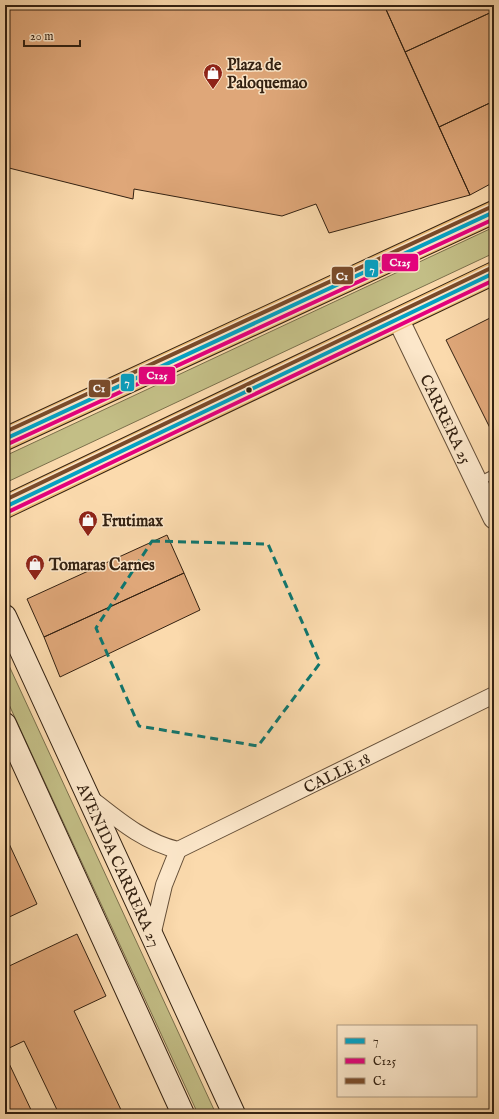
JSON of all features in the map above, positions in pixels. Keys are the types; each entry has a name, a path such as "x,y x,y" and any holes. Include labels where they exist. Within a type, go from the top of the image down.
{"main road":[{"path":"5,439 494,212"},
{"path":"5,507 494,273"},
{"name":"AVENIDA CARRERA 27","path":"5,616 234,1114"},
{"path":"5,724 183,1114"}],"street":[{"name":"CARRERA 25","path":"398,319 485,478 494,518"},
{"name":"CALLE 18","path":"178,850 494,695"},
{"path":"87,795 142,835 166,847 178,850 164,885 152,936"}],"highlighted area":[{"path":"152,541 268,544 320,663 258,746 139,726 96,628"}],"shaded area":[{"path":"494,227 494,253 5,483 5,456"},
{"path":"5,657 216,1114 198,1114 5,696"}],"building":[{"name":"Plaza de Paloquemao","path":"5,5 384,5 470,195 329,233 316,204 282,216 134,189 133,199 5,167"},
{"path":"384,5 494,5 494,11 405,52"},
{"path":"494,11 494,101 439,127 405,52"},
{"path":"494,101 494,182 470,195 439,127"},
{"path":"494,316 494,434 493,434 446,340"},
{"path":"167,535 184,573 44,637 27,599"},
{"path":"184,573 200,610 60,677 44,637"},
{"path":"5,835 37,904 5,919"},
{"path":"77,934 106,996 74,1011 123,1114 59,1114 24,1041 5,1050 5,968"},
{"path":"5,1055 33,1114 5,1114"}],"transit line":[{"name":"C1","path":"5,432 491,207"},
{"name":"7","path":"5,439 494,212"},
{"name":"C125","path":"8,444 494,219"},
{"name":"C1","path":"5,500 491,268"},
{"name":"7","path":"5,507 494,273"},
{"name":"C125","path":"8,512 494,280"}],"place":[{"name":"Plaza de Paloquemao","path":"213,90"},
{"name":"Frutimax","path":"88,537"},
{"name":"Tomaras Carnes","path":"35,581"}]}
